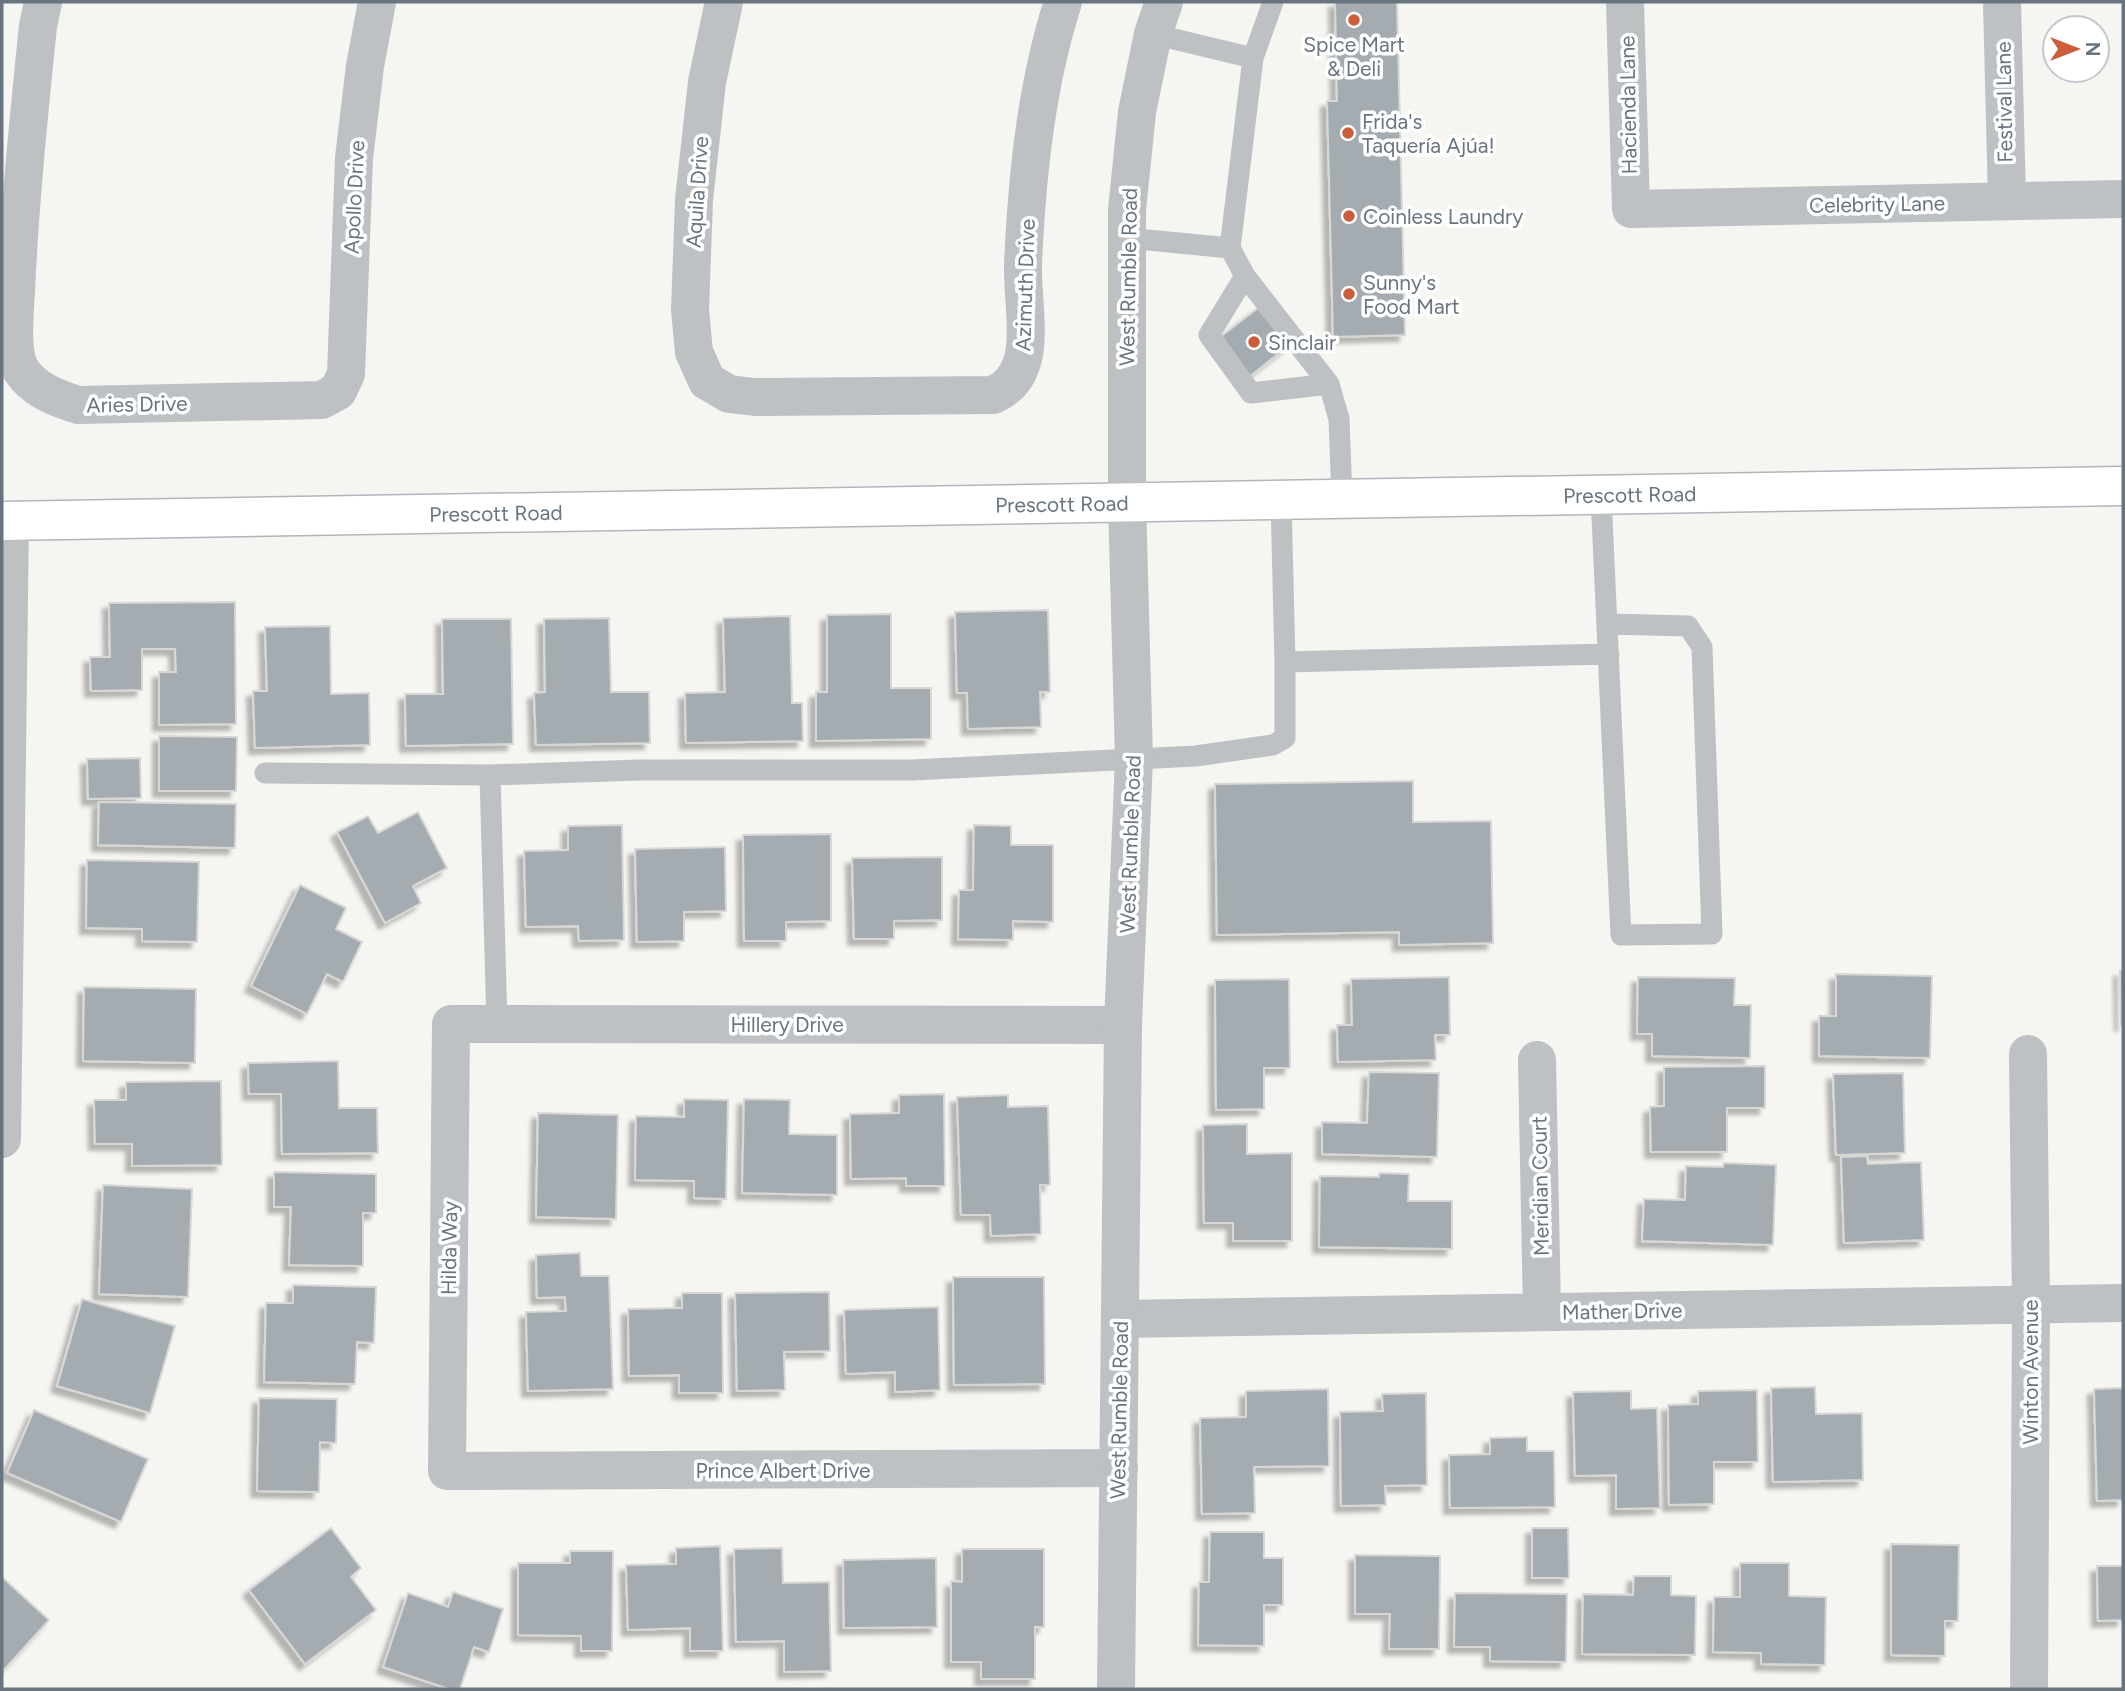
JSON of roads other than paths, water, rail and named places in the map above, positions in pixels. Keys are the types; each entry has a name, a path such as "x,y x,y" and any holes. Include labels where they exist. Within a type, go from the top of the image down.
{"main road":[{"name":"Prescott Road","path":"6,521 2123,486"}],"street":[{"name":"Aries Drive","path":"43,2 38,26 19,215 15,340 20,368 35,386 54,397 78,405 322,400 338,391"},
{"name":"Apollo Drive","path":"338,391 345,374 354,158 365,66 377,2"},
{"name":"Aquila Drive","path":"707,381 694,352 690,310 694,200 707,82 724,2"},
{"name":"Azimuth Drive","path":"707,381 729,394 755,397 993,395 1007,389 1021,365 1025,344 1023,266 1029,181 1038,104 1063,2"},
{"name":"Hacienda Lane","path":"1625,2 1631,209"},
{"name":"Festival Lane","path":"2002,2 2007,201"},
{"name":"West Rumble Road","path":"1116,1689 1123,1025 1134,758 1126,502 1126,210 1137,112 1158,18"},
{"name":"Celebrity Lane","path":"1631,209 2123,199"},
{"path":"2,1139 6,521"},
{"name":"Hillery Drive","path":"451,1024 1123,1025"},
{"name":"Hilda Way","path":"447,1471 451,1024"},
{"name":"Winton Avenue","path":"2028,1054 2031,1305 2029,1689"},
{"name":"Meridian Court","path":"1537,1060 1542,1312"},
{"name":"Mather Drive","path":"1120,1319 2123,1303"},
{"name":"Prince Albert Drive","path":"447,1471 1119,1468"}],"lane":[{"path":"1273,2 1252,58 1230,248 1245,275 1329,384 1339,419 1342,499"},
{"path":"1158,18 1252,58"},
{"path":"1126,238 1230,248"},
{"path":"1245,275 1209,335 1251,393 1329,384"},
{"path":"1601,495 1622,935 1712,934 1702,647 1688,626 1608,624"},
{"path":"265,773 491,775 639,770 912,770 1196,756 1273,745 1284,738 1281,500"},
{"path":"1285,662 1609,654"},
{"path":"491,775 497,1024"}],"place":[{"name":"Spice Mart & Deli","path":"1354,20"},
{"name":"Frida's Taquería Ajúa!","path":"1348,133"},
{"name":"Coinless Laundry","path":"1349,216"},
{"name":"Sunny's Food Mart","path":"1349,294"},
{"name":"Sinclair","path":"1254,342"}]}
